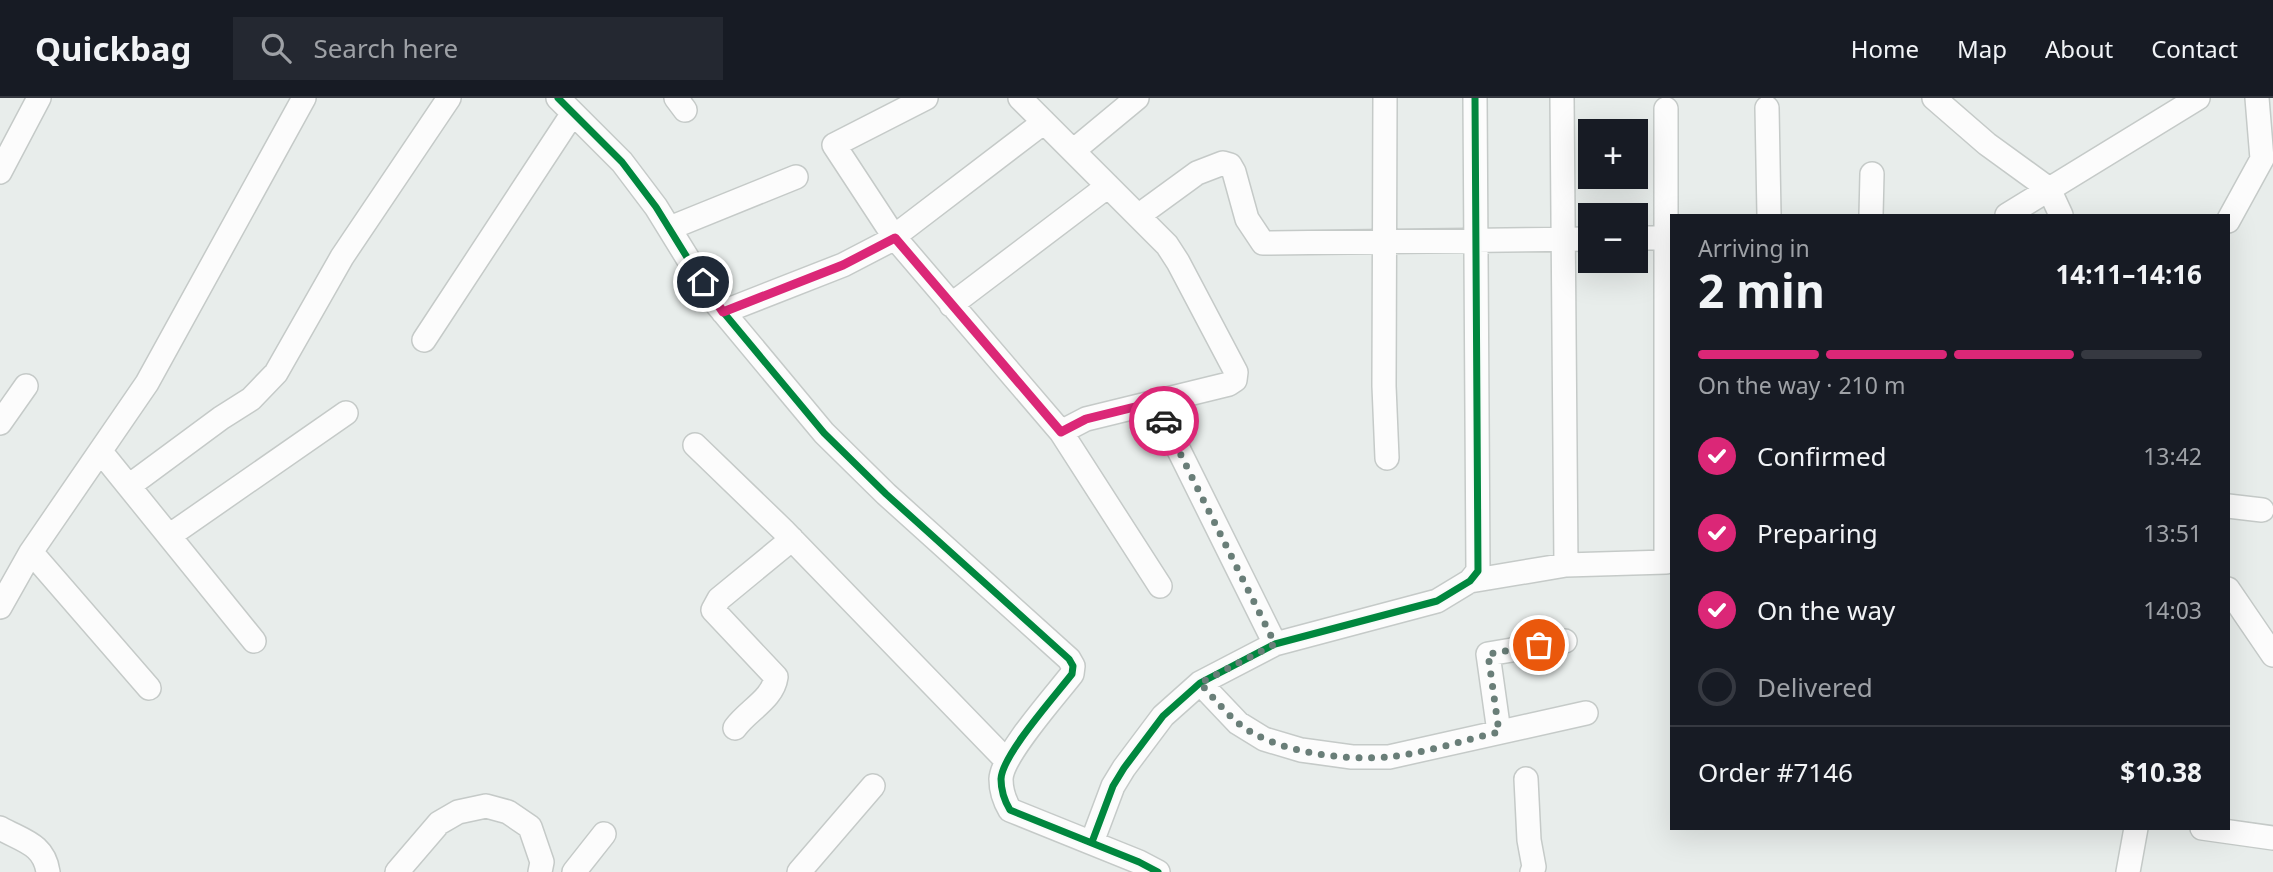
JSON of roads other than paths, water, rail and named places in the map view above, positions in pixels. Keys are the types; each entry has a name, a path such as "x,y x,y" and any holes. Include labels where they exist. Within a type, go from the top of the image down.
{"street":[{"path":"0,172 39,98"},
{"path":"0,607 31,552 147,383 304,98"},
{"path":"129,486 251,399 276,373 342,257 449,98"},
{"path":"926,98 834,145 895,238 1061,432 1160,586"},
{"path":"1020,98 1167,246 1236,372 1235,380 1229,384 1086,419 1061,432"},
{"path":"1073,151 1137,98"},
{"path":"1385,98 1383,243 1387,458"},
{"path":"1092,842 1113,786 1124,768 1163,716 1200,683 1275,644 1437,601 1470,581 1478,571 1475,98"},
{"path":"1562,98 1566,565"},
{"path":"1934,98 1987,144 2049,189 2061,214"},
{"path":"2009,214 2198,98"},
{"path":"2230,217 2263,159 2257,98"},
{"path":"425,340 565,105 622,162 670,228 723,312 824,433 886,495 1069,659 1073,666 1072,674 1006,760 1001,777 1003,799 1010,810 1092,842 1158,872"},
{"path":"1767,108 1769,214"},
{"path":"1470,581 1566,565 1666,562 1669,238 1667,109"},
{"path":"723,312 843,265 895,238 1044,122"},
{"path":"1138,216 1197,173 1223,163 1230,165 1234,172 1247,219 1263,243 1578,239"},
{"path":"1871,214 1872,173"},
{"path":"670,228 796,177"},
{"path":"951,305 1108,186"},
{"path":"1648,238 1669,238"},
{"path":"0,423 26,386"},
{"path":"1155,402 1275,644"},
{"path":"169,536 346,413"},
{"path":"695,444 792,538 1006,760"},
{"path":"101,452 254,641"},
{"path":"2230,506 2262,510"},
{"path":"735,728 774,688 776,677 713,610 719,599 792,538"},
{"path":"31,552 149,688"},
{"path":"2230,592 2273,655"},
{"path":"1499,732 1488,654 1565,641"},
{"path":"1200,683 1238,723 1264,739 1301,750 1352,757 1389,757 1586,713"},
{"path":"1526,779 1529,840 1534,867 1532,872"},
{"path":"799,872 873,786"},
{"path":"397,872 439,823 457,812 486,806 508,812 530,827 542,862 540,872"},
{"path":"0,828 40,849 47,860 48,872"},
{"path":"2128,872 2136,830"},
{"path":"2216,830 2273,838"},
{"path":"574,872 604,834"}]}
